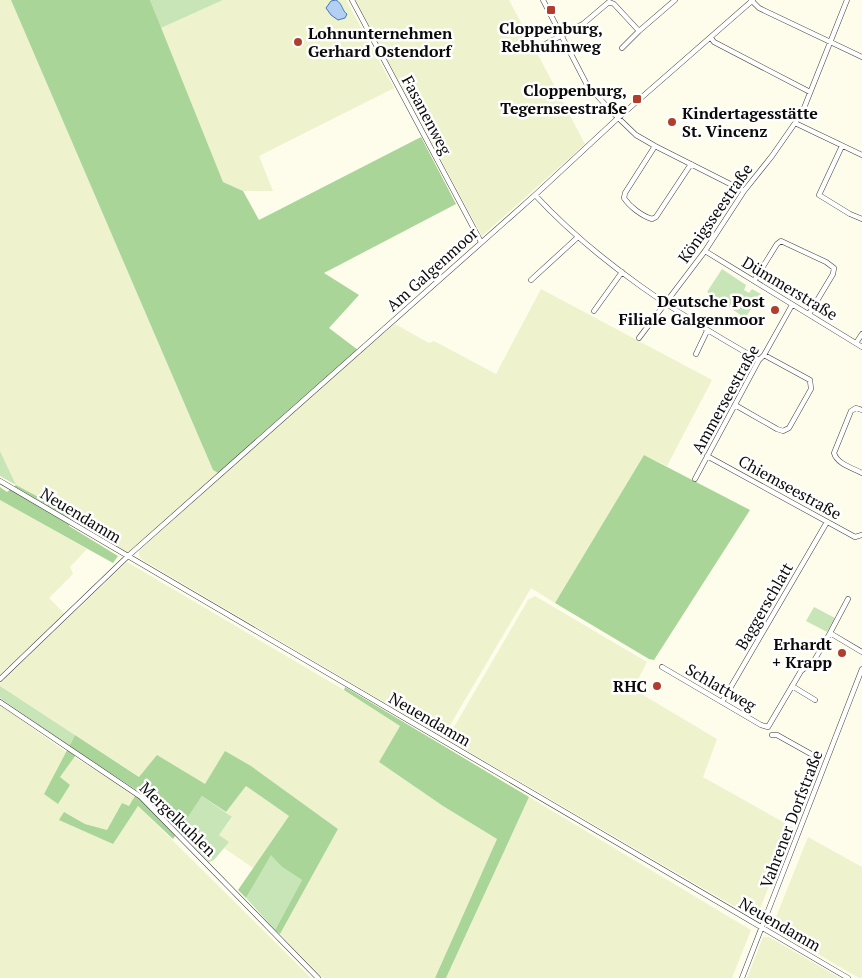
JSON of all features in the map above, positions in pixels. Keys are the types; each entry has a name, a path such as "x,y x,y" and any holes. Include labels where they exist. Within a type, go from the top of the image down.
{"street":[{"name":"Fasanenweg","path":"352,0 481,242"},
{"path":"543,0 586,83 618,118 636,135 744,191"},
{"path":"622,48 675,0"},
{"name":"Am Galgenmoor","path":"0,680 127,557 752,0"},
{"path":"752,0 759,8 862,57"},
{"name":"Königsseestraße","path":"638,338 666,304 744,191 795,123 810,92 847,0"},
{"path":"538,48 583,24 609,1 614,4 639,32"},
{"path":"711,38 714,42 810,92"},
{"path":"795,123 862,155"},
{"path":"655,146 625,193 624,198 646,217 652,219 656,217 690,164"},
{"path":"842,146 819,195 862,219"},
{"path":"535,195 556,218 622,272 707,331 759,360"},
{"path":"531,280 578,237"},
{"path":"754,281 777,244 781,241 826,262 834,268 833,274 809,314"},
{"name":"Dümmerstraße","path":"704,251 862,347"},
{"path":"594,311 622,272"},
{"name":"Ammerseestraße","path":"695,479 759,360 764,355 792,305"},
{"path":"696,354 707,331"},
{"path":"856,343 862,334"},
{"path":"734,405 777,429 783,431 788,428 811,389 810,380 764,355"},
{"path":"862,410 856,408 851,410 834,453 838,461 862,473"},
{"name":"Chiemseestraße","path":"707,456 855,537 862,535"},
{"name":"Neuendamm","path":"0,481 848,978"},
{"name":"Baggerschlatt","path":"722,702 827,522"},
{"path":"815,700 792,686 801,671 806,666 811,666 848,599"},
{"path":"830,633 862,652"},
{"name":"Schlattweg","path":"662,667 761,725 768,727 792,686"},
{"name":"Vahrener Dorfstraße","path":"742,978 862,669"},
{"name":"Mergelkuhlen","path":"0,702 141,797 318,978"},
{"path":"772,735 777,735 811,754"}],"green space":[{"path":"0,0 11,0 213,470 220,474 128,554 72,521 74,516 16,485 0,451"},
{"path":"11,0 150,0 223,182 243,191 259,220 421,137 456,204 324,273 359,295 329,328 358,350 220,474 213,470"},
{"path":"150,0 223,0 161,28"},
{"path":"223,0 346,0 394,88 259,156 273,191 243,191 223,182 161,28"},
{"path":"355,0 509,0 585,144 482,236"},
{"path":"722,269 746,285 744,290 749,293 752,289 761,294 745,318 707,292"},
{"path":"541,289 712,380 667,466 644,455 555,603 531,588 443,737 141,559 139,551 143,547 331,378 395,324 429,343 434,341 496,374"},
{"path":"0,451 16,485 0,476"},
{"path":"644,455 750,510 654,660 649,659 555,603"},
{"path":"16,485 74,516 69,526 118,556 113,563 0,500 0,487 7,492"},
{"path":"0,500 87,549 70,567 73,574 49,598 65,614 0,674"},
{"path":"127,562 344,690 400,726 379,762 443,806 497,839 435,978 323,978 280,934 338,829 251,766 205,784 140,777 0,686 0,683"},
{"path":"535,596 647,662 633,689 717,739 703,777 792,827 756,919 447,739 528,600"},
{"path":"814,607 835,618 827,632 806,621"},
{"path":"0,686 75,735 69,746 0,698"},
{"path":"345,687 529,797 446,978 435,978 497,839 443,806 379,762 400,726 344,690"},
{"path":"0,705 66,752 44,794 60,777 74,757 108,778 135,797 129,806 122,803 107,830 85,824 65,812 112,844 138,806 311,978 0,978"},
{"path":"75,735 139,777 157,755 205,784 225,751 251,766 338,829 280,934 275,930 302,880 282,867 271,855 246,898 238,890 289,816 246,786 226,812 202,796 173,839 138,806 113,844 59,820 64,812 85,824 107,830 122,803 129,806 138,791 78,752 60,777 70,785 58,804 44,794"},
{"path":"246,786 289,816 253,868 224,848 228,842 219,835 232,818 226,812"},
{"path":"202,796 232,817 219,835 229,842 214,860 209,862 178,831"},
{"path":"529,797 751,930 732,978 446,978"},
{"path":"808,837 862,867 862,978 772,927"},
{"path":"271,854 282,867 302,880 275,930 246,898"},
{"path":"763,937 769,937 840,978 747,978"}],"water":[{"path":"336,0 347,14 345,18 338,20 326,8 331,1"}],"place":[{"name":"Cloppenburg, Rebhuhnweg","path":"551,10"},
{"name":"Lohnunternehmen Gerhard Ostendorf","path":"298,42"},
{"name":"Cloppenburg, Tegernseestraße","path":"637,99"},
{"name":"Kindertagesstätte St. Vincenz","path":"672,122"},
{"name":"Deutsche Post Filiale Galgenmoor","path":"775,310"},
{"name":"Erhardt + Krapp","path":"842,653"},
{"name":"RHC","path":"657,686"}]}
